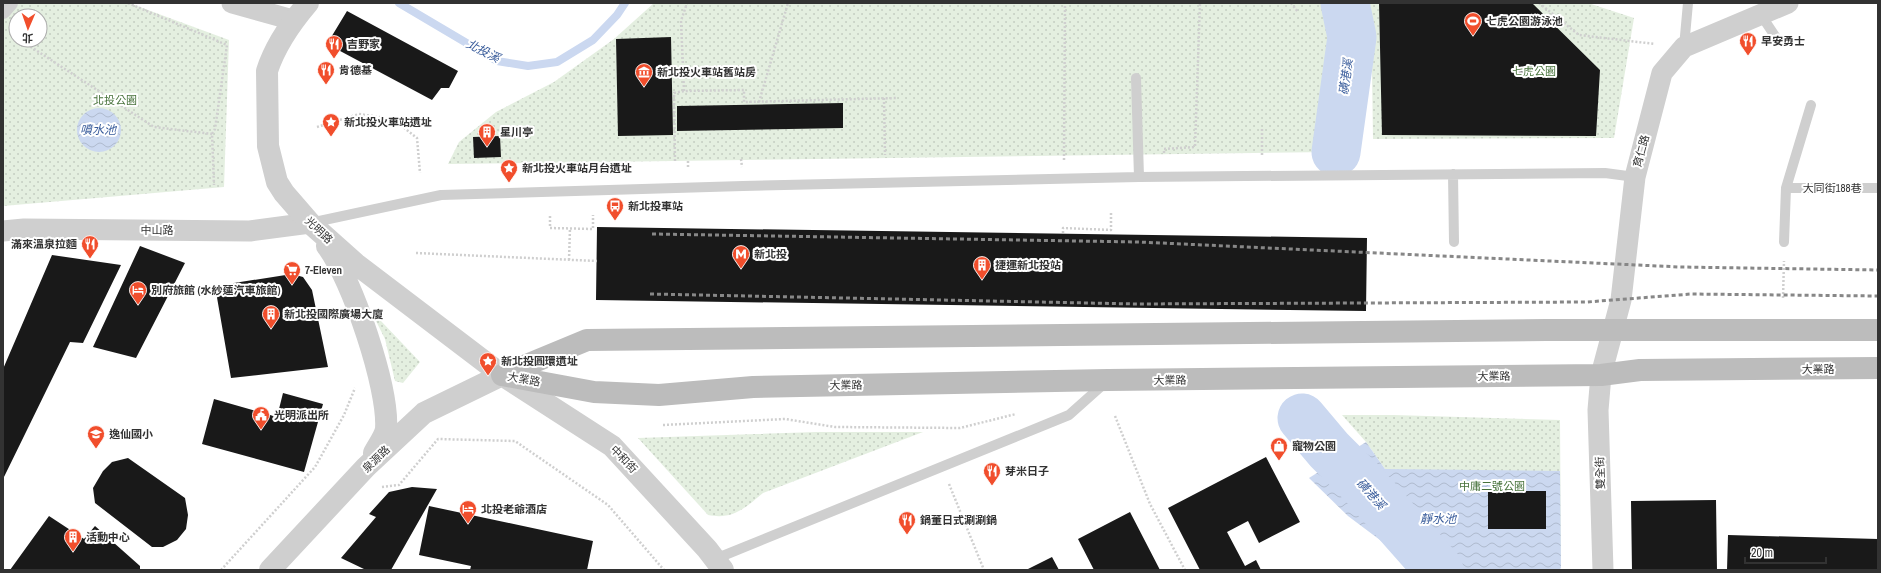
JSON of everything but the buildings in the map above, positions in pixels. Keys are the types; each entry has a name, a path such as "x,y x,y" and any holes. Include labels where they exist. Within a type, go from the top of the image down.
{"main road":[{"name":"大業路","path":"502,375 587,340 1878,330"},
{"name":"大業路","path":"502,375 594,392 660,395 753,387 1108,380 1601,375 1640,370 1878,368"}],"street":[{"path":"3,11 10,3"},
{"path":"232,3 293,20"},
{"name":"光明路","path":"308,3 293,20 271,60 267,71 268,146 277,182 284,193 310,223 356,264 502,375"},
{"name":"育仁路","path":"1601,375 1621,300 1635,177 1662,73 1684,47 1788,3"},
{"path":"310,223 338,260 369,343 382,388 386,430 366,467"},
{"name":"中山路","path":"3,231 24,229 250,231 310,223"},
{"name":"泉源路","path":"270,570 366,467 424,413 502,375"},
{"name":"中和街","path":"502,375 612,446 719,565"},
{"name":"雙全街","path":"1601,375 1598,410 1603,570"}],"lane":[{"path":"1684,47 1688,3"},
{"path":"1760,15 1775,36"},
{"path":"1136,78 1139,177"},
{"path":"1784,242 1786,188 1812,105"},
{"path":"310,223 442,195 743,186 1139,177 1605,173 1635,177"},
{"path":"1453,174 1454,242"},
{"name":"大同街188巷","path":"1786,188 1878,188"},
{"path":"719,565 942,467 1069,415 1108,380"}],"path":[{"path":"128,3 227,45 215,129 212,134 214,185"},
{"path":"684,91 681,21 687,3"},
{"path":"759,102 788,3"},
{"path":"1065,3 1065,179"},
{"path":"1164,154 1164,148 1195,147 1200,3"},
{"path":"1291,3 1298,12"},
{"path":"1539,3 1579,35 1684,47"},
{"path":"33,48 154,127 212,134"},
{"path":"675,161 674,93 684,91 744,90 744,102 897,98"},
{"path":"884,98 886,155"},
{"path":"317,127 359,114 393,119 417,138 420,173"},
{"path":"1262,129 1262,158"},
{"path":"1063,233 1063,228 1111,230 1111,212"},
{"path":"550,216 550,228 593,229 593,216"},
{"path":"569,260 570,228"},
{"path":"416,253 597,261"},
{"path":"1783,298 1784,261"},
{"path":"221,570 315,467 344,415 356,386"},
{"path":"662,425 785,419 835,426 960,428 1021,413"},
{"path":"1115,416 1150,504 1184,570"},
{"path":"381,487 399,485 438,439 515,441 608,505 664,570"},
{"path":"942,467 984,570"}],"green space":[{"name":"北投公園","path":"3,3 129,3 229,40 224,187 3,206"},
{"path":"654,3 1329,3 1336,23 1337,63 1330,152 448,164 459,142 496,112 554,82 614,39"},
{"name":"七虎公園","path":"1369,3 1588,3 1634,18 1614,138 1373,139 1371,8"},
{"path":"376,321 381,321 420,362 403,383 395,381 385,339"},
{"name":"中庸二號公園","path":"1342,415 1560,420 1561,568 1528,570 1385,469 1366,442"},
{"path":"817,432 923,432 763,493 738,512 725,516 708,515 638,438"}],"water":[{"name":"噴水池","path":"99,108 111,112 117,118 121,130 117,142 111,148 99,152 87,148 81,142 77,130 81,118 87,112"},
{"name":"靜水池","path":"1366,442 1385,469 1560,471 1561,568 1559,570 1420,570 1348,516 1309,478"}],"waterway":[{"name":"北投溪","path":"399,3 497,61 528,66 557,62 593,40 617,15 625,3"},
{"name":"磺港溪","path":"1336,152 1352,37 1345,3"},
{"name":"磺港溪","path":"1302,418 1329,450 1363,484 1439,570"}],"railway":[{"path":"652,234 1139,242 1680,267 1878,270"},
{"path":"650,294 1136,304 1587,302 1691,294 1878,296"}],"place":[{"name":"七虎公園游泳池","path":"1473,36"},
{"name":"早安勇士","path":"1748,56"},
{"name":"吉野家","path":"334,59"},
{"name":"肯德基","path":"326,85"},
{"name":"新北投火車站舊站房","path":"644,87"},
{"name":"新北投火車站遺址","path":"331,137"},
{"name":"星川亭","path":"487,147"},
{"name":"新北投火車站月台遺址","path":"509,183"},
{"name":"新北投車站","path":"615,221"},
{"name":"滿來溫泉拉麵","path":"90,259"},
{"name":"新北投","path":"741,269"},
{"name":"捷運新北投站","path":"982,280"},
{"name":"7-Eleven","path":"292,285"},
{"name":"別府旅館 (水紗蓮汽車旅館)","path":"138,305"},
{"name":"新北投國際廣場大廈","path":"271,329"},
{"name":"新北投圓環遺址","path":"488,376"},
{"name":"光明派出所","path":"261,430"},
{"name":"逸仙國小","path":"96,449"},
{"name":"寵物公園","path":"1279,461"},
{"name":"芽米日子","path":"992,486"},
{"name":"北投老爺酒店","path":"468,524"},
{"name":"鍋董日式涮涮鍋","path":"907,535"},
{"name":"活動中心","path":"73,552"}]}
